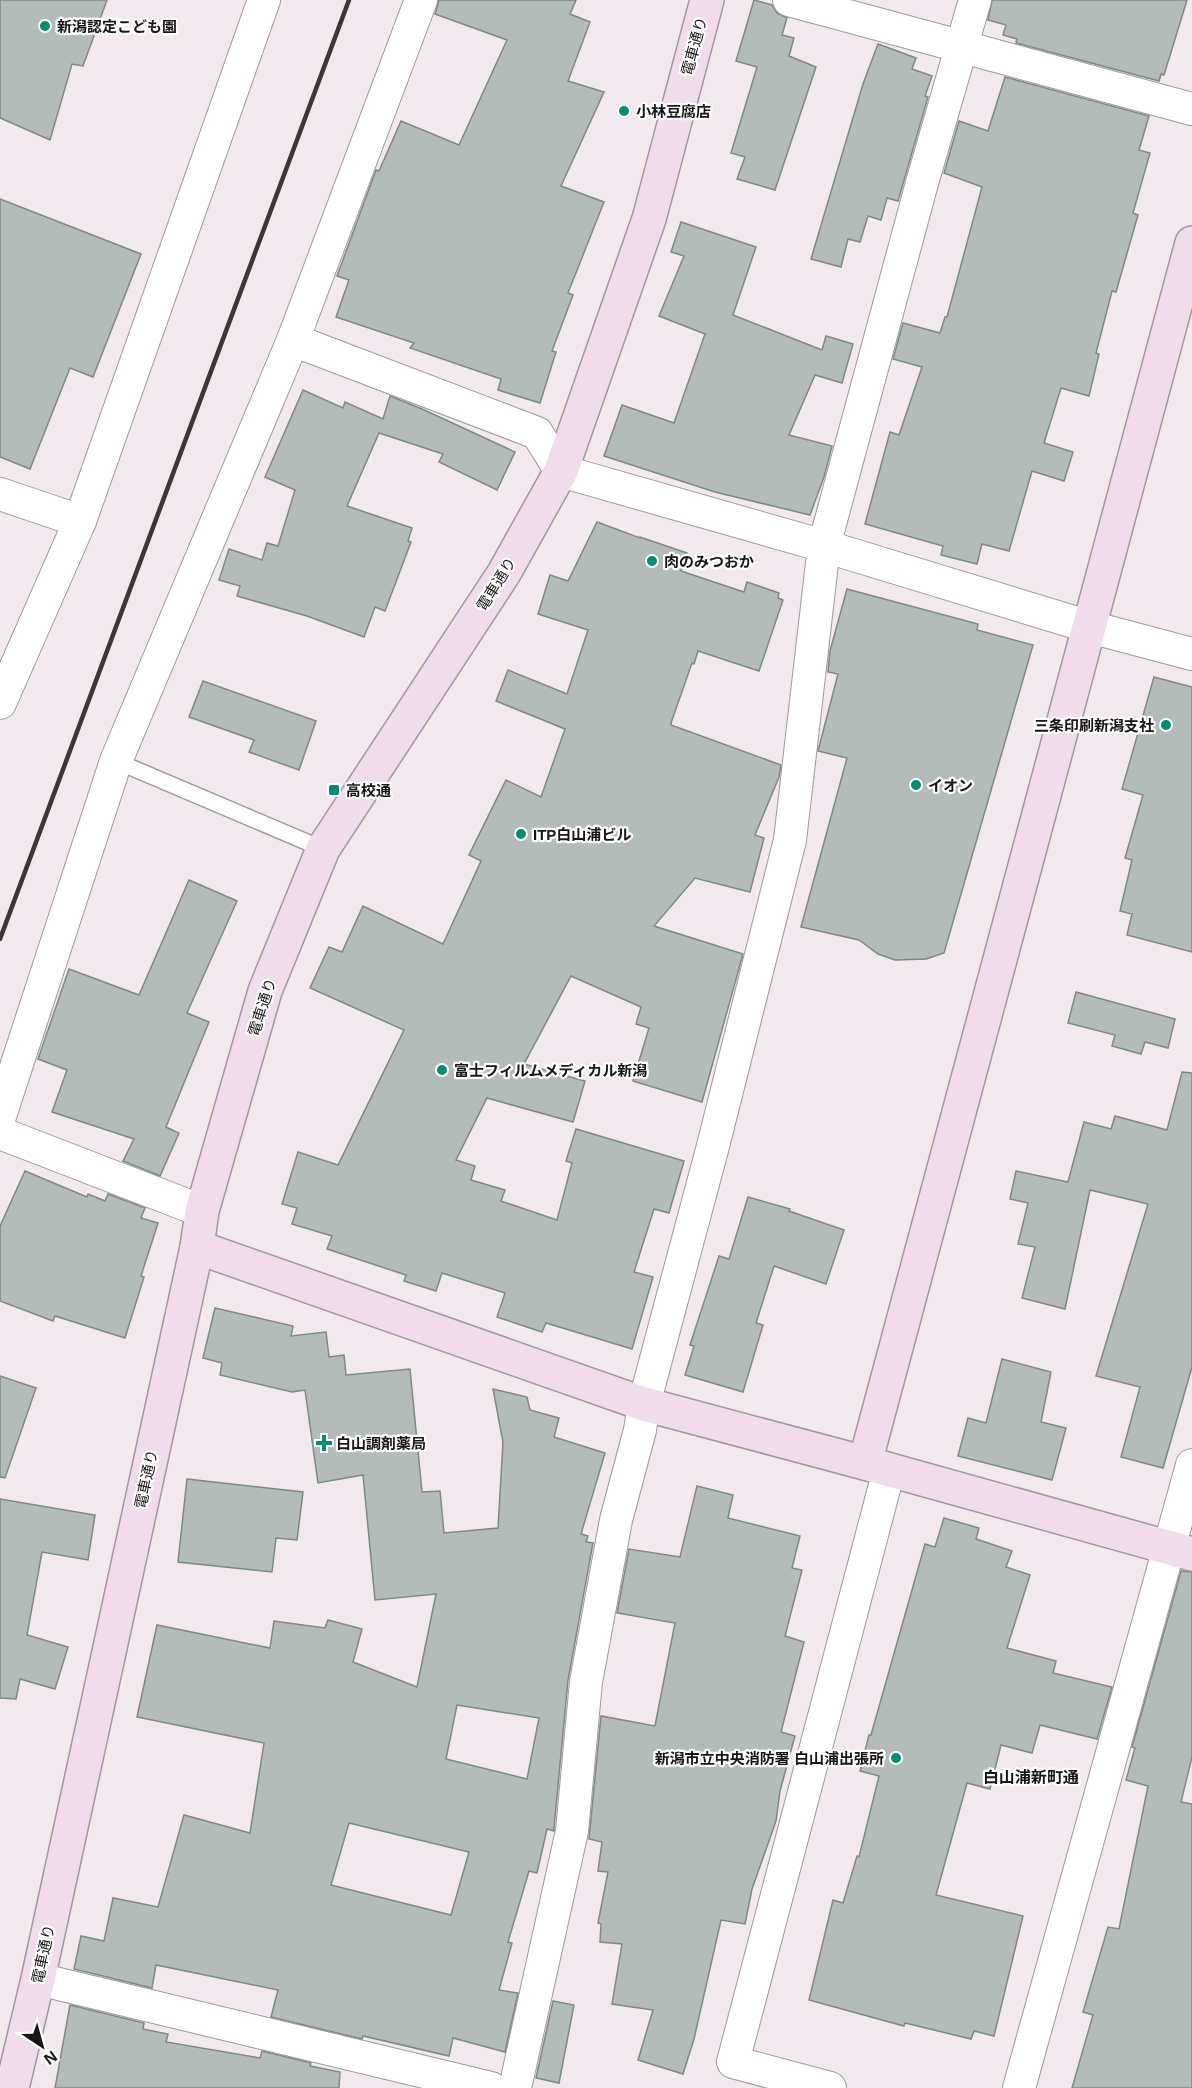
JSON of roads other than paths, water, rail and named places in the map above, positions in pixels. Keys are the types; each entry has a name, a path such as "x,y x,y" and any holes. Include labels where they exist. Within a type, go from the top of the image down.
{"street":[{"path":"0,703 80,521 264,0"},
{"path":"0,1116 116,761 293,340 421,0"},
{"name":"電車通り","path":"12,2088 38,1979 197,1247 202,1211 265,991 323,849 504,573 561,471 648,219 707,0"},
{"path":"789,0 1192,109"},
{"path":"515,2088 572,1832 586,1682 616,1520 790,840 824,546 919,194 975,0"},
{"path":"830,2088 733,2062 877,1466 1090,627 1192,243"},
{"path":"293,340 537,433 561,471 824,546 1090,627 1192,654"},
{"path":"0,494 80,521"},
{"path":"0,1132 202,1211"},
{"path":"197,1247 644,1404 1181,1550"},
{"path":"1019,2088 1181,1550 1192,1465"},
{"path":"38,1979 491,2088"}],"lane":[{"path":"116,761 323,849"}],"railway":[{"path":"0,939 349,0"}],"place":[{"name":"新潟認定こども園","path":"45,26"},
{"name":"小林豆腐店","path":"624,111"},
{"name":"肉のみつおか","path":"652,561"},
{"name":"三条印刷新潟支社","path":"1166,725"},
{"name":"イオン","path":"916,785"},
{"name":"高校通","path":"334,790"},
{"name":"ITP白山浦ビル","path":"521,834"},
{"name":"富士フィルムメディカル新潟","path":"442,1070"},
{"name":"白山調剤薬局","path":"324,1443"},
{"name":"新潟市立中央消防署 白山浦出張所","path":"896,1758"}],"district":[{"name":"白山浦新町通","path":"1031,1777"}]}
